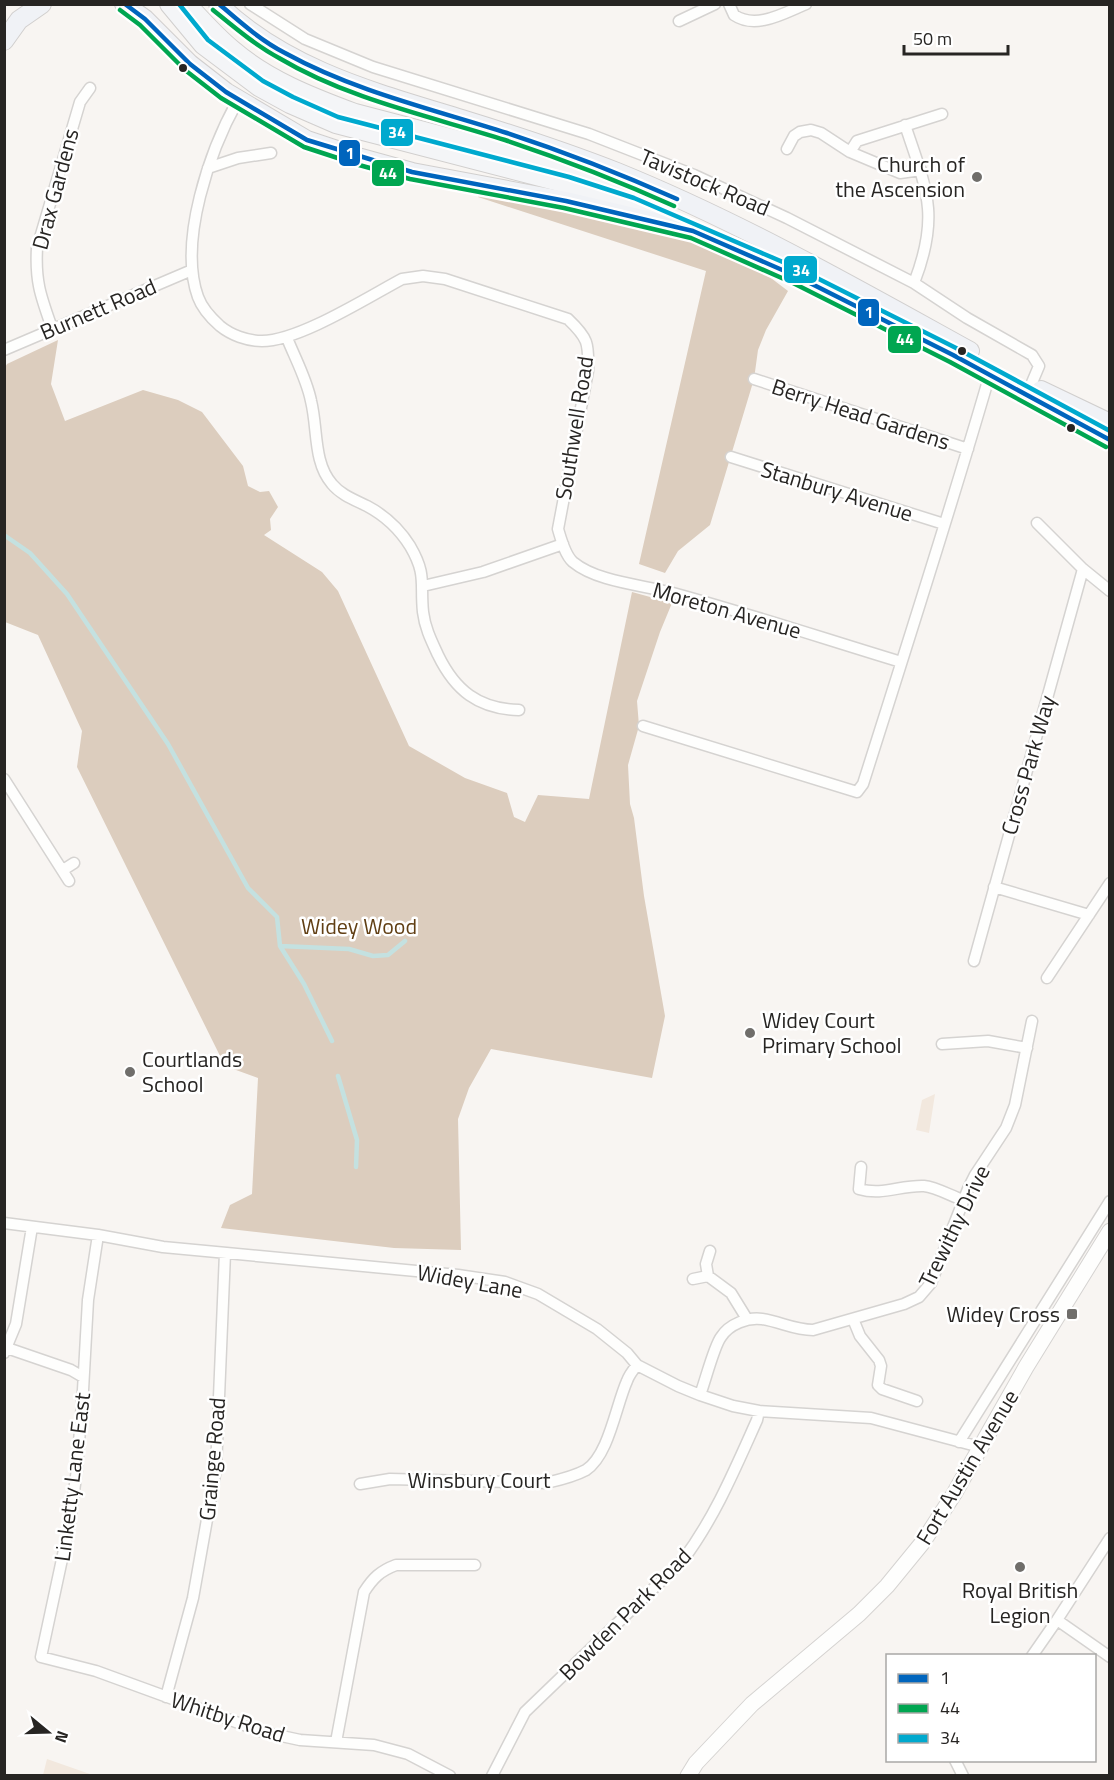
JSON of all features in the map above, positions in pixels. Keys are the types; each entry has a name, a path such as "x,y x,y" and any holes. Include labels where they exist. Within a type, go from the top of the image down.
{"highway":[{"path":"4,41 19,20 42,4"},
{"path":"124,4 145,19 190,64 238,100 307,140 412,172 566,201 693,231 796,276 988,375 1027,388 1110,423"},
{"path":"218,4 248,31 267,44 319,71 392,98 518,137 616,172 756,234 1027,388 1110,440"}],"main road":[{"path":"169,4 203,45 259,87 290,104 336,124 567,184 631,205 693,231"},
{"path":"187,4 234,51 283,84 322,101 355,113 670,196"},
{"name":"Fort Austin Avenue","path":"688,1776 696,1763 752,1704 859,1614 923,1542 954,1494 1038,1347 1110,1231"}],"street":[{"name":"Tavistock Road","path":"250,4 305,39 374,67 589,134 694,175 787,218 914,283 967,318 1032,355 1039,366 1027,388"},
{"path":"679,21 715,4"},
{"path":"729,4 734,15 751,23 806,4"},
{"name":"Drax Gardens","path":"52,328 40,295 36,273 37,248 80,102 90,88"},
{"name":"Southwell Road","path":"238,100 225,124 208,168 195,221 192,270 199,298 211,318 226,331 244,339 262,341 287,338 402,279 423,276 445,279 568,319 583,332 589,349 588,371 560,511 558,529 563,544"},
{"path":"850,152 857,141 942,114"},
{"path":"905,125 921,170 928,199 929,228 923,260 914,283"},
{"path":"787,149 794,136 811,130 821,133 850,152 900,173 921,170"},
{"path":"208,168 238,158 271,153"},
{"name":"Burnett Road","path":"4,350 192,270"},
{"path":"287,338 311,400 318,452 332,484 345,495 369,507 392,523 409,545 421,568 423,610 427,633 446,672 461,690 482,702 498,709 519,710"},
{"path":"643,726 857,792 863,784 968,449 988,375"},
{"name":"Berry Head Gardens","path":"754,379 968,449"},
{"name":"Stanbury Avenue","path":"731,457 944,524"},
{"path":"1037,523 1110,591"},
{"path":"423,586 483,572 563,544"},
{"name":"Moreton Avenue","path":"563,544 572,561 599,574 673,593 901,663"},
{"name":"Cross Park Way","path":"974,961 1083,568"},
{"path":"4,779 69,881"},
{"path":"63,870 74,863"},
{"path":"1047,978 1110,883"},
{"path":"994,887 1089,915"},
{"name":"Trewithy Drive","path":"747,1319 773,1322 798,1330 813,1330 919,1297 931,1283 975,1175 1006,1128 1015,1105 1032,1021"},
{"path":"942,1044 988,1041 1028,1048"},
{"path":"861,1167 859,1189 884,1192 927,1186 963,1200"},
{"name":"Fort Austin Avenue","path":"959,1442 1110,1201"},
{"name":"Widey Lane","path":"4,1223 163,1246 458,1275 505,1282 538,1294 597,1329 627,1353 637,1365 700,1395 733,1406 759,1411 871,1418 980,1447"},
{"path":"6,1351 16,1324 32,1227"},
{"path":"83,1377 88,1300 98,1235"},
{"path":"700,1395 720,1337 733,1326 747,1319 731,1293 708,1276 706,1264 710,1251"},
{"name":"Grainge Road","path":"166,1697 193,1598 216,1469 225,1253"},
{"path":"693,1279 708,1276"},
{"path":"4,1318 16,1324"},
{"path":"853,1319 860,1336 879,1360 881,1366 878,1385 882,1389 917,1401"},
{"name":"Linketty Lane East","path":"6,1351 70,1370 83,1377 78,1458 70,1522 41,1657"},
{"name":"Winsbury Court","path":"360,1484 390,1479 546,1483 566,1479 586,1470 595,1462 602,1450 627,1379 637,1365"},
{"name":"Bowden Park Road","path":"492,1776 525,1712 683,1560 699,1539 716,1510 759,1411"},
{"path":"1033,1654 1110,1538"},
{"path":"336,1742 364,1592 374,1576 396,1565 475,1565"},
{"path":"1057,1620 1110,1657"},
{"name":"Whitby Road","path":"41,1657 96,1671 263,1732 300,1740 374,1745 408,1754 450,1776"},
{"path":"955,1762 963,1776"}],"shaded area":[{"path":"935,1094 929,1133 916,1130 922,1100"},
{"path":"47,1759 87,1773 93,1775 43,1775"}],"green space":[{"path":"482,191 647,226 716,247 767,275 788,291 766,330 758,350 754,379 710,525 678,551 665,573 639,564 706,271 478,197"},
{"name":"Widey Wood","path":"58,340 51,384 65,421 143,390 178,400 202,412 243,466 248,486 260,492 269,491 278,507 270,519 271,530 264,535 322,572 338,591 409,746 465,778 507,793 514,817 525,822 538,795 589,799 632,592 672,603 637,701 639,726 628,765 630,804 665,1016 652,1078 491,1049 469,1088 458,1119 461,1250 394,1248 221,1228 230,1205 252,1194 258,1078 225,1066 77,767 82,731 38,635 5,622 4,369 7,364"}],"waterway":[{"path":"4,535 30,553 67,594 168,744 248,888 277,917 280,946 304,984 332,1041"},
{"path":"280,946 349,949 373,956 388,955 405,941"},
{"path":"338,1076 357,1140 356,1167"}],"transit line":[{"name":"1","path":"125,4 145,19 190,64 226,92 307,140 412,172 566,201 693,231 796,276 953,355 1110,440"},
{"name":"34","path":"179,4 208,40 263,81 293,97 338,117 569,177 634,198 799,269 956,348 1110,431"},
{"name":"1","path":"219,4 276,48 338,78 550,148 677,199"},
{"name":"44","path":"120,10 140,25 185,70 221,98 304,147 410,179 564,208 691,238 793,283 950,362 1106,447"},
{"name":"44","path":"213,10 270,53 333,85 548,155 674,206"}],"place":[{"name":"Church of the Ascension","path":"977,177"},
{"name":"Widey Court Primary School","path":"750,1033"},
{"name":"Courtlands School","path":"130,1072"},
{"name":"Widey Cross","path":"1072,1314"},
{"name":"Royal British Legion","path":"1020,1567"}]}
